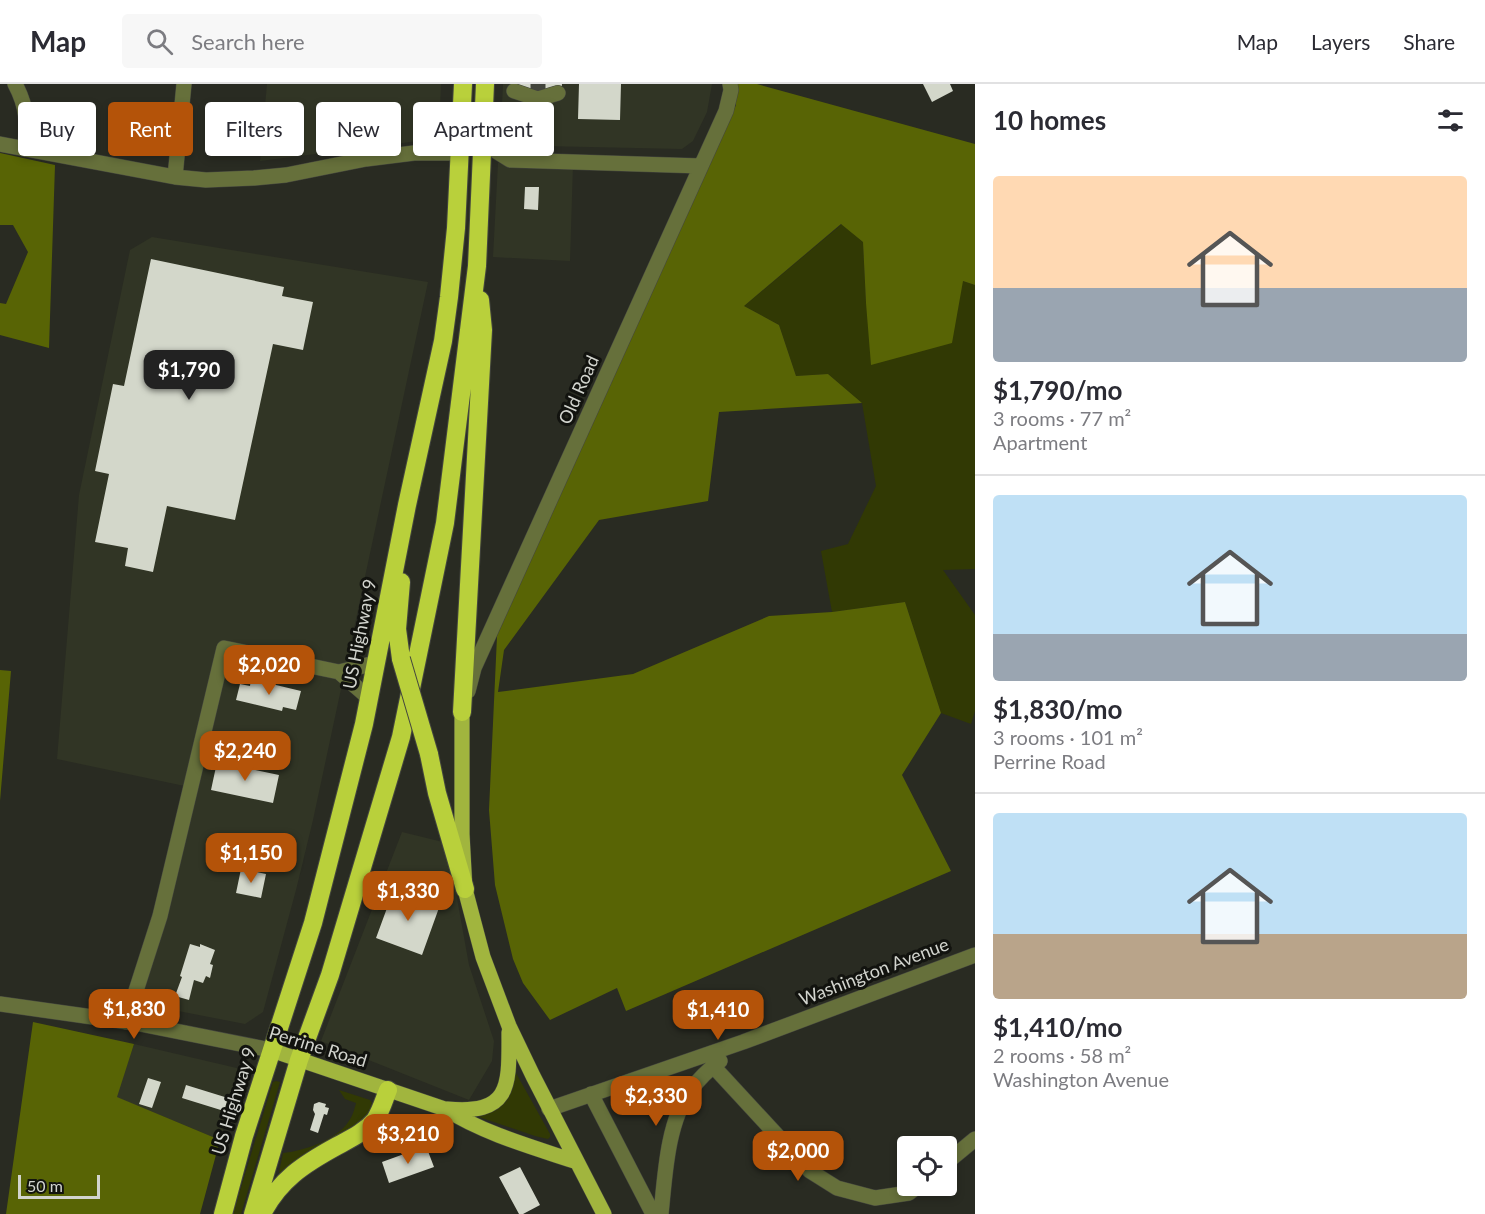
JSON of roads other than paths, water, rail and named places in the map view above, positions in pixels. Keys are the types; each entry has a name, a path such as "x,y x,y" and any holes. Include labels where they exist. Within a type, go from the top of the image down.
{"highway":[{"name":"US Highway 9","path":"462,102 463,84"},
{"path":"484,102 485,84"},
{"name":"US Highway 9","path":"223,1214 244,1137 313,923 364,724 407,505 443,340 456,228 459,156"},
{"path":"253,1214 299,1060 330,975 401,737 445,523 477,266 482,156"},
{"path":"462,712 483,330 477,266"},
{"path":"407,505 397,629 401,659 465,889"},
{"path":"262,1214 270,1198 287,1179 319,1156 355,1137 368,1127 376,1119 388,1090"}],"main road":[{"path":"462,712 462,834 465,889 483,957 509,1026 604,1214"},
{"path":"445,1109 465,1111 484,1108 495,1102 503,1093 508,1078 509,1026"},
{"name":"Perrine Road","path":"271,1050 445,1109 463,1120 577,1162"}],"street":[{"path":"15,84 22,102"},
{"path":"175,177 184,84"},
{"name":"Old Road","path":"462,712 474,668 726,111 731,90 730,84"},
{"path":"0,144 18,148"},
{"path":"62,156 175,177 206,180 286,175 366,159 413,153"},
{"path":"504,156 510,160 701,166"},
{"path":"126,1022 160,916 224,648 339,672 375,663"},
{"path":"339,672 369,698"},
{"name":"Washington Avenue","path":"549,1109 743,1042 975,955"},
{"name":"Perrine Road","path":"0,1004 126,1022 271,1050"},
{"path":"661,1214 670,1137 677,1116 689,1091 743,1042"},
{"path":"714,1066 810,1171 837,1188 875,1198 897,1194"},
{"path":"591,1094 653,1214"},
{"path":"957,1154 975,1139"}],"tunnel":[{"path":"538,84 538,92"}]}
